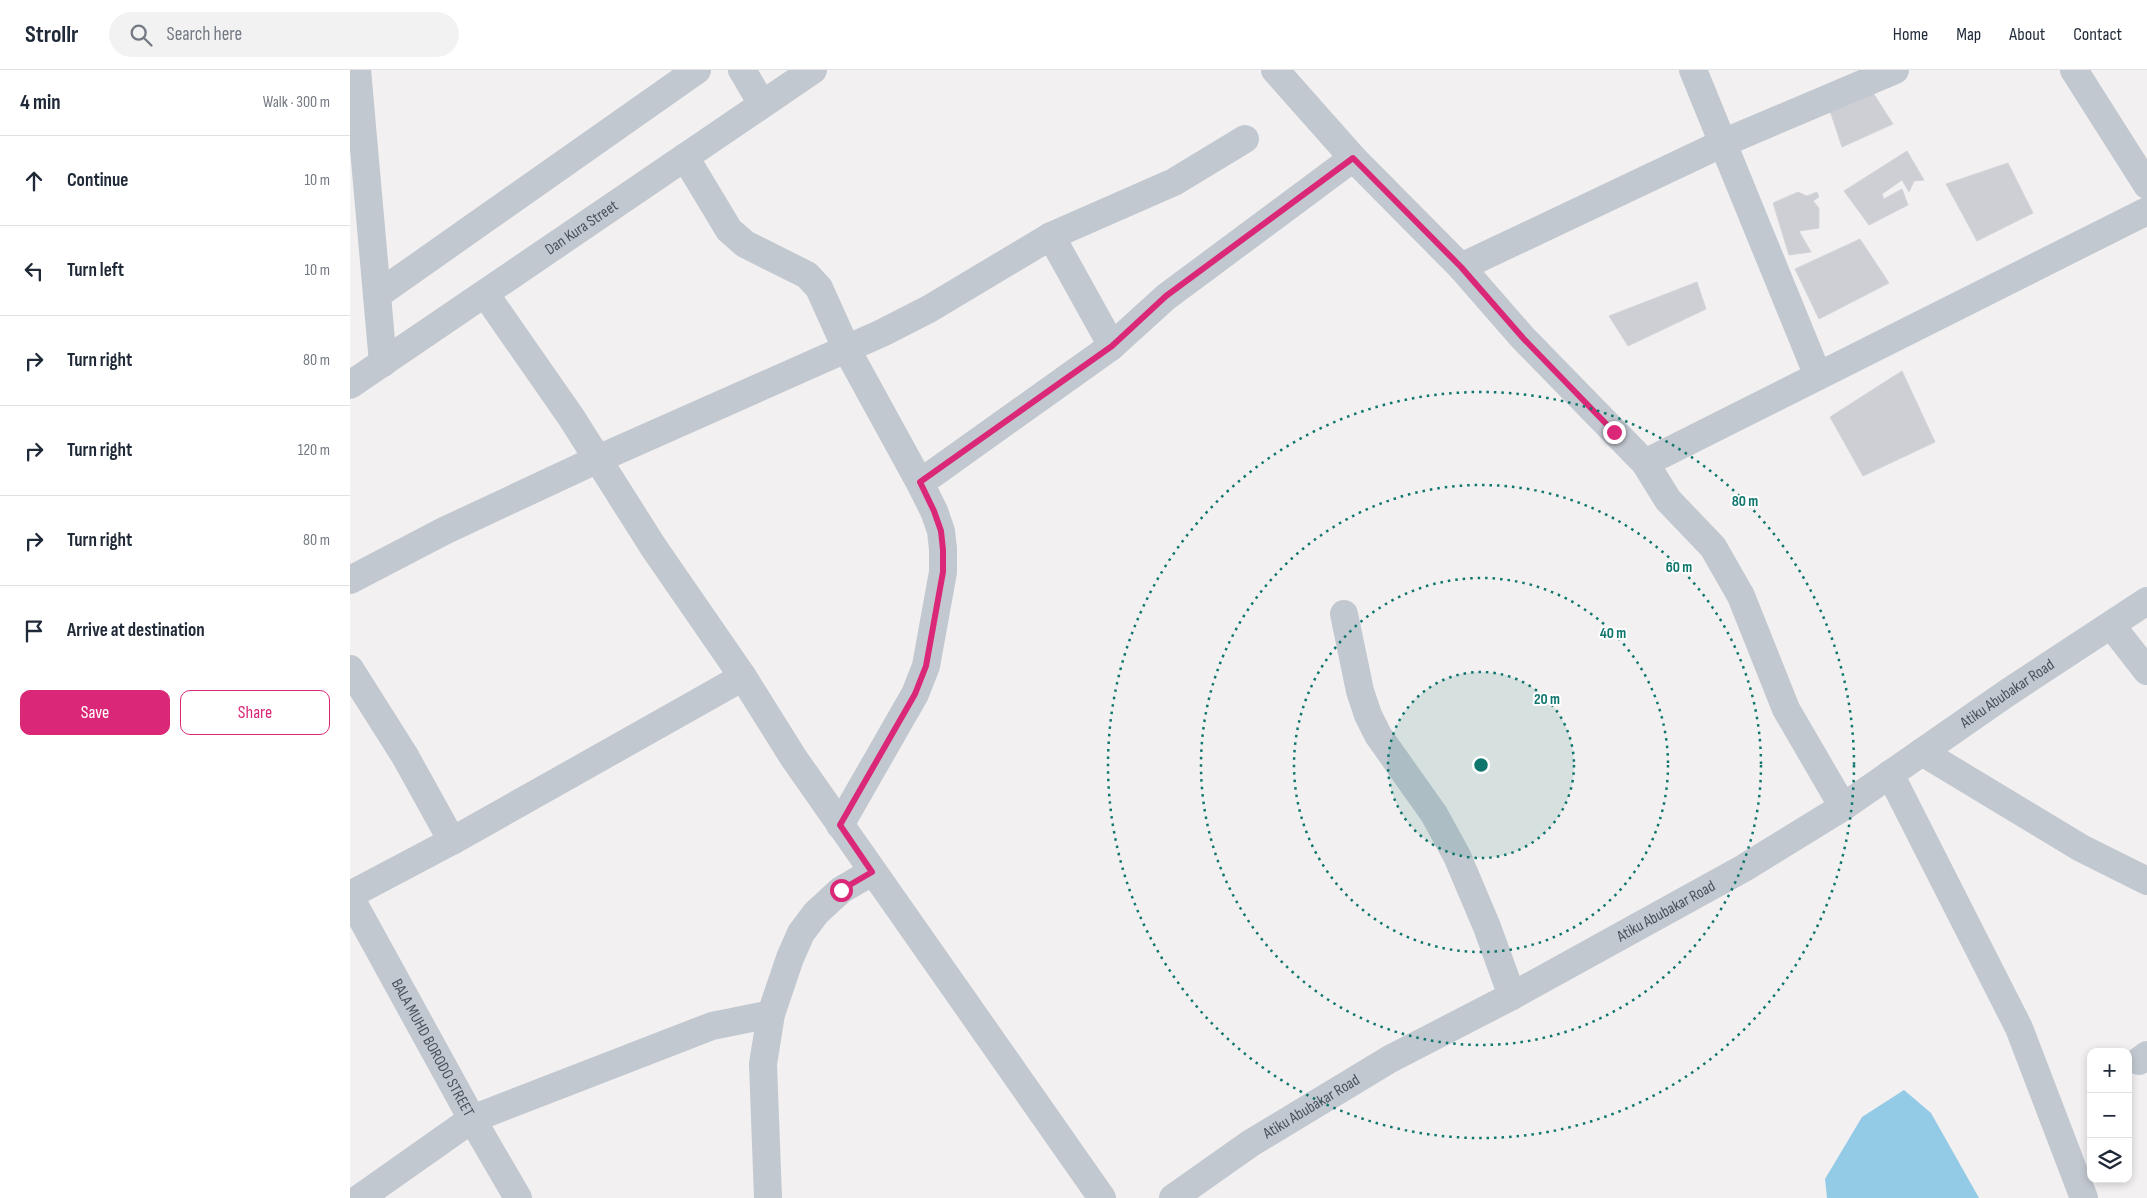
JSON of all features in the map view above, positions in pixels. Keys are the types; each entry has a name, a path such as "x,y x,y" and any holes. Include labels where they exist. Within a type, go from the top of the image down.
{"street":[{"path":"350,75 357,70"},
{"path":"357,70 383,363"},
{"path":"377,294 698,70"},
{"path":"742,70 762,104"},
{"name":"Dan Kura Street","path":"350,385 486,295 813,70"},
{"path":"1275,70 1353,158 1461,267 1523,338 1644,463 1668,500 1713,547 1729,571 1741,596 1786,709 1843,807"},
{"path":"1693,70 1818,376"},
{"path":"1461,267 1723,143 1895,70"},
{"path":"2074,70 2147,185"},
{"path":"350,580 444,531 598,459 882,333 928,309 1051,236 1174,182 1245,139"},
{"path":"685,157 729,230 745,244 807,275 814,282 826,303 846,348 920,482 941,531 943,572 926,666 915,694 840,825"},
{"path":"920,482 1112,346 1166,296 1353,158"},
{"path":"1644,463 2147,211"},
{"path":"1051,236 1112,346"},
{"path":"486,295 550,386 654,548 743,677 793,757 1102,1198"},
{"name":"Atiku Abubakar Road","path":"1172,1198 1251,1143 1381,1064 1512,996 1744,868 1843,807 2007,692 2147,601"},
{"path":"1344,614 1360,691 1368,715 1378,735 1434,814 1457,856 1487,927 1512,996"},
{"path":"2111,625 2147,671"},
{"path":"350,669 405,756 452,841"},
{"path":"350,896 452,841 743,677"},
{"path":"1922,752 2081,848 2147,881"},
{"path":"1890,774 2019,1028 2084,1198"},
{"path":"768,1198 764,1064 771,1014 790,958 806,926 816,913 841,890 872,872"},
{"name":"BALA MUHD BORODO STREET","path":"350,896 472,1119 518,1198"},
{"path":"360,1198 472,1119 712,1026 771,1014"}],"water":[{"path":"1904,1090 1931,1113 1979,1198 1827,1198 1825,1179 1862,1117"}],"building":[{"path":"1870,88 1893,124 1842,147 1830,111"},
{"path":"1907,151 1924,180 1914,181 1909,192 1902,180 1882,194 1884,199 1902,189 1908,205 1869,225 1844,191"},
{"path":"2008,163 2033,213 1977,241 1946,184"},
{"path":"1798,192 1807,196 1817,192 1819,197 1813,201 1819,208 1819,228 1799,231 1811,252 1789,255 1773,203"},
{"path":"1860,239 1889,283 1819,319 1795,269"},
{"path":"1697,282 1706,309 1628,346 1609,316"},
{"path":"1902,371 1935,442 1863,476 1830,417"}],"route":[{"path":"841,890 872,872 840,825 915,694 926,666 937,611 943,572 941,531 920,482 1112,346 1166,296 1353,158 1461,267 1523,338 1614,432"}]}
